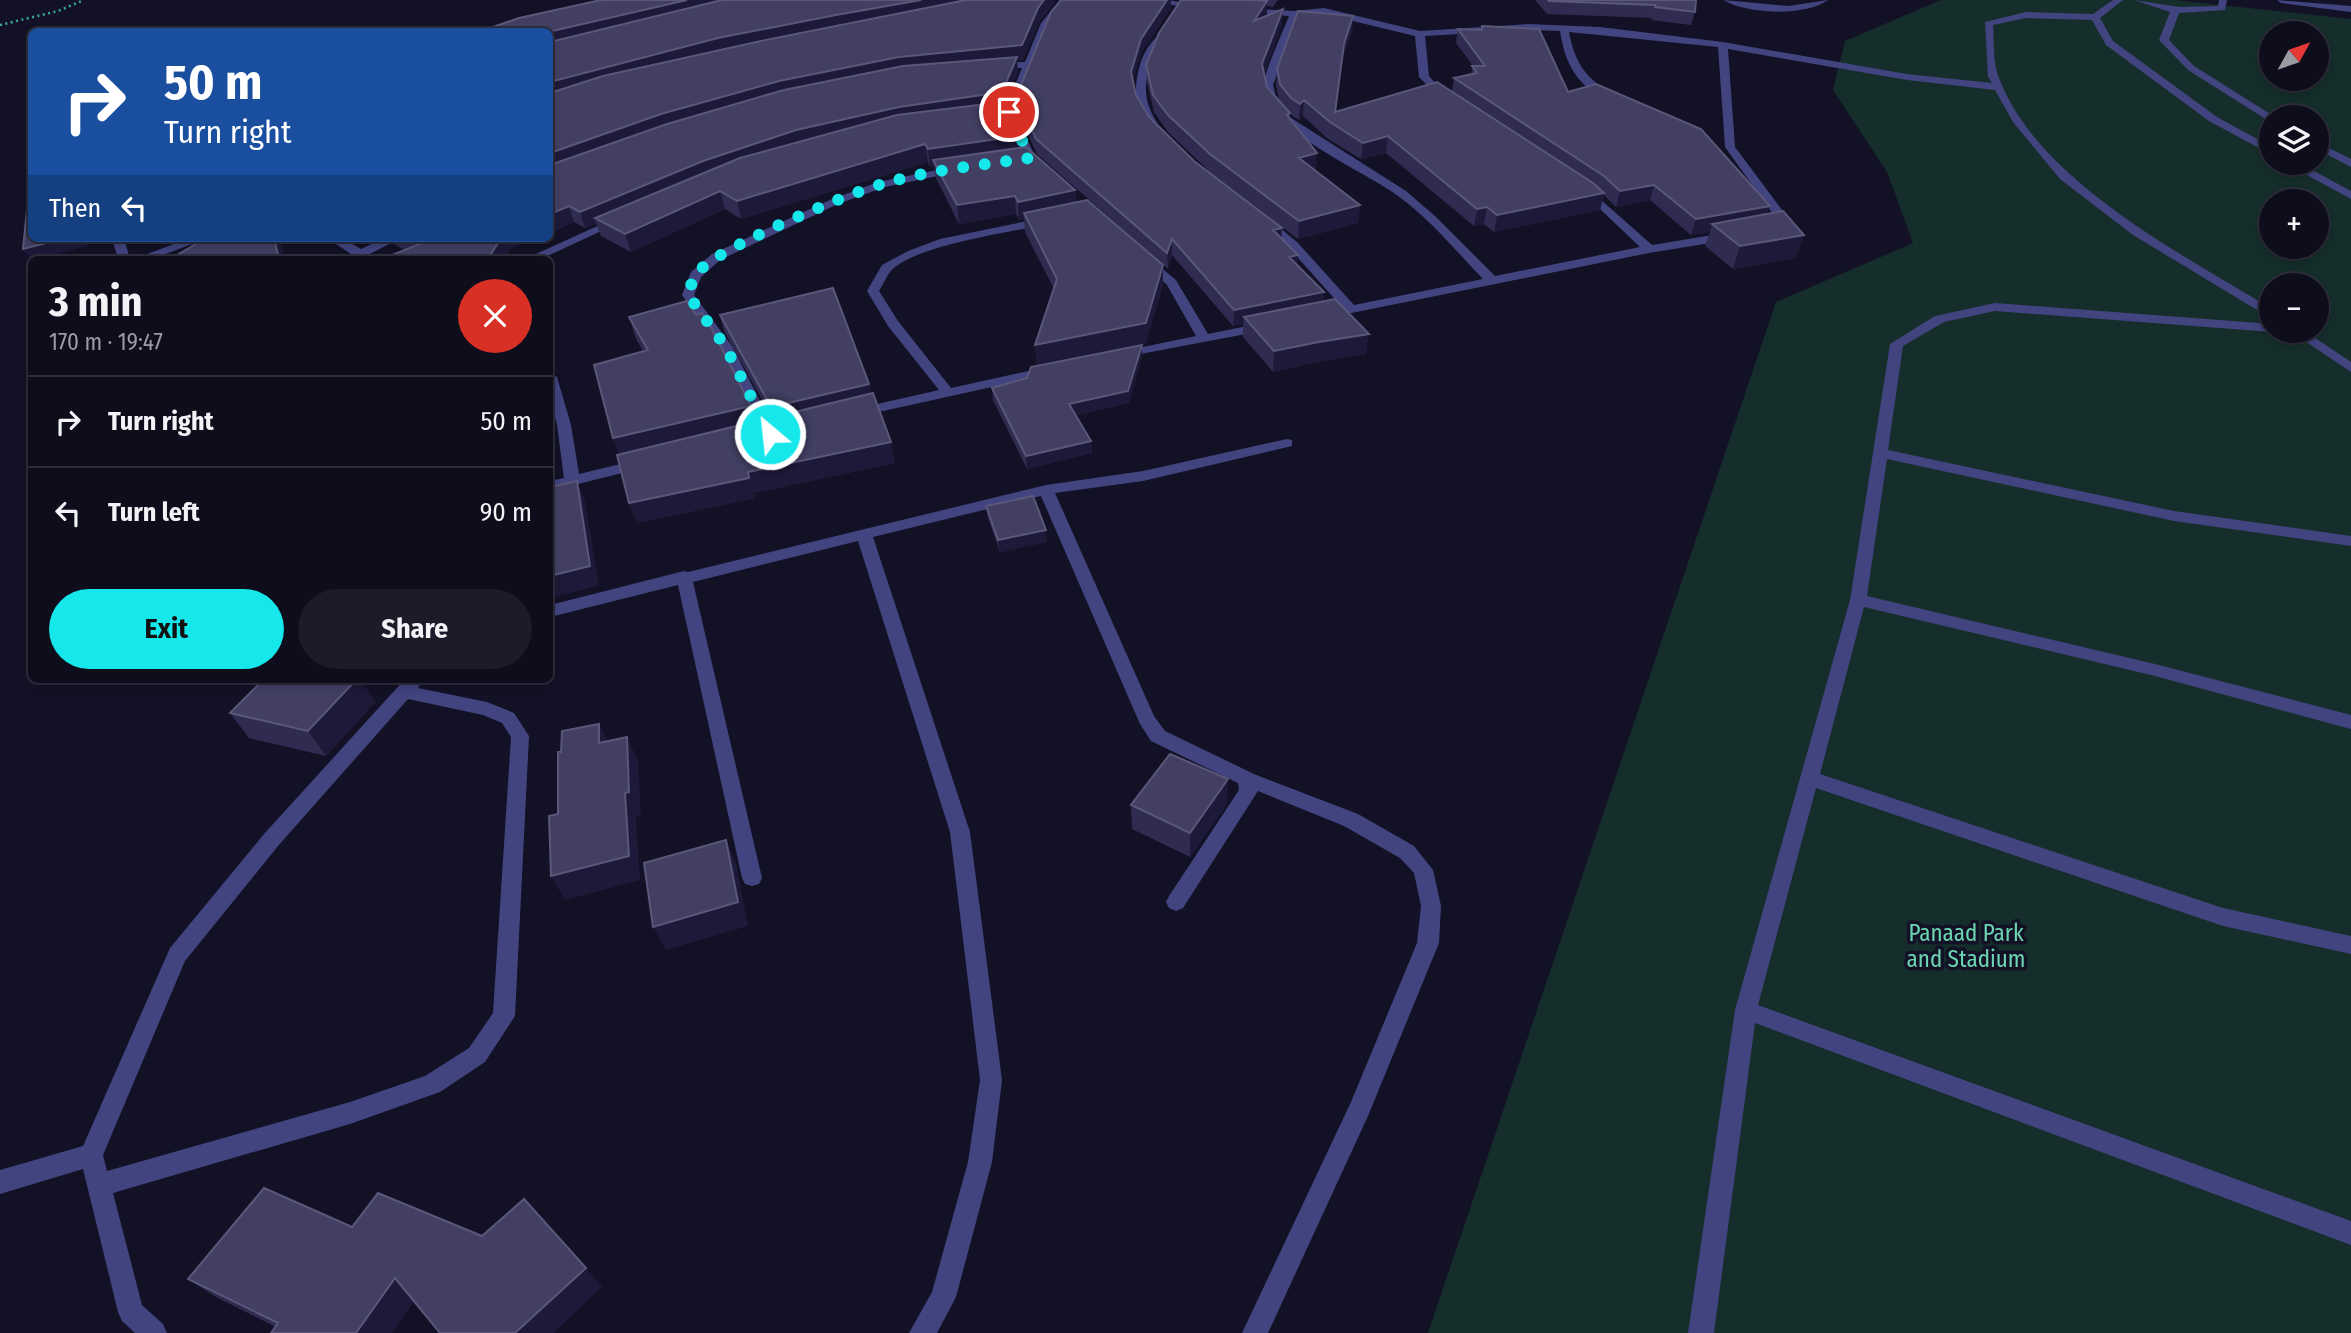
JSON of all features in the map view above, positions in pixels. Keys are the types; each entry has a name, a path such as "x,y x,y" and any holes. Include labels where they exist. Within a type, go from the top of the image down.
{"street":[{"path":"1046,173 1024,159 1009,112 1046,23 1065,0"},
{"path":"1137,0 1218,8"},
{"path":"1320,0 1324,11"},
{"path":"1727,0 1778,10 1824,0"},
{"path":"2119,0 2095,17 2019,16 1999,18 1988,24 1995,82 2017,120 2064,177 2137,232 2259,307"},
{"path":"2138,0 2175,10 2197,12 2222,8 2224,0"},
{"path":"2281,0 2351,9"},
{"path":"1174,15 1181,4"},
{"path":"1231,9 1294,14 1324,11 1420,34 1564,27 1723,45 1907,77 1995,82"},
{"path":"2175,10 2164,40 2191,68 2259,112"},
{"path":"1294,14 1268,85 1272,101 1284,118 1402,194 1432,219 1492,281"},
{"path":"2095,17 2109,43 2213,119 2259,145"},
{"path":"1165,140 1148,119 1139,93 1141,70 1168,26"},
{"path":"1564,27 1568,57 1577,76 1619,101"},
{"path":"1420,34 1424,77 1432,88 1452,104"},
{"path":"1311,317 1779,225 1779,214 1723,145 1723,45"},
{"path":"983,66 1028,65"},
{"path":"995,114 1009,112"},
{"path":"2329,152 2351,164"},
{"path":"770,434 725,346 688,295 695,275 716,257 834,202 882,184 965,168"},
{"path":"2313,175 2351,196"},
{"path":"1577,183 1595,196 1649,249"},
{"path":"537,256 634,214"},
{"path":"1257,214 1294,246 1351,309"},
{"path":"946,390 893,323 873,291 886,268 940,243 1065,217"},
{"path":"149,256 190,242"},
{"path":"338,242 354,256 387,242"},
{"path":"1135,249 1172,283 1203,339"},
{"path":"1701,1333 1746,1010 1858,600 1897,344 1940,319 1994,307 2259,327"},
{"path":"1109,358 1284,323"},
{"path":"2315,343 2351,368"},
{"path":"838,417 946,390 1068,366"},
{"path":"553,387 564,425 572,480"},
{"path":"553,610 684,576 1046,490 1143,476 1287,443"},
{"path":"1881,453 2055,491 2293,536 2351,541"},
{"path":"553,485 651,462"},
{"path":"1046,490 1146,719 1158,736 1247,779 1351,820 1407,852 1423,870 1431,906 1428,943 1371,1083 1255,1333"},
{"path":"864,534 961,832 991,1080 980,1162 943,1297 922,1333"},
{"path":"684,576 752,878"},
{"path":"1858,600 2155,670 2351,722"},
{"path":"99,1185 351,1113 432,1084 477,1055 505,1016 520,736 508,718 409,685 271,840 177,955 91,1155 131,1312 154,1333"},
{"path":"1810,778 2223,917 2351,945"},
{"path":"1177,902 1249,791 1247,779"},
{"path":"1746,1010 2351,1233"},
{"path":"0,1182 91,1155"}],"path":[{"path":"0,25 58,11 84,0"}],"green space":[{"name":"Panaad Park and Stadium","path":"1941,0 2175,0 2351,19 2351,1333 1428,1333 1776,302 1913,243 1887,172 1833,90 1845,41"}],"building":[{"path":"601,0 687,0 553,31 553,28 490,28 519,18"},
{"path":"722,0 921,0 718,38 553,81 553,41"},
{"path":"966,0 1044,0 1022,45 899,57 779,81 661,114 553,152 553,92 603,76"},
{"path":"1061,0 1167,0 1141,39 1131,72 1136,95 1149,117 1194,161 1282,228 1273,230 1298,255 1289,257 1324,292 1234,310 1172,239 1167,253 1036,139 1016,97 1051,12"},
{"path":"1181,0 1267,1 1254,21 1283,9 1262,64 1267,87 1290,113 1287,115 1317,153 1299,158 1360,205 1299,221 1210,154 1168,115 1153,95 1146,65 1159,33"},
{"path":"1548,0 1696,0 1695,12 1655,5"},
{"path":"1298,11 1353,16 1344,44 1335,112 1437,82 1593,183 1604,193 1497,215 1487,207 1477,209 1388,136 1363,143 1330,122 1304,100 1300,104 1291,98 1280,84 1277,69"},
{"path":"1482,26 1539,29 1568,92 1596,84 1701,129 1770,206 1696,219 1654,185 1620,191 1604,176 1454,78 1477,73 1472,66 1485,66 1458,29 1482,30"},
{"path":"1017,57 1002,92 899,107 796,130 703,161 580,212 569,206 553,213 553,164 667,124 784,90 903,66"},
{"path":"1002,102 1018,136 928,149 925,144 737,201 720,191 625,234 595,218 740,158 897,115"},
{"path":"1026,147 1075,190 1018,202 1015,196 957,205 933,160"},
{"path":"28,200 28,242 50,242 23,249"},
{"path":"1087,200 1163,265 1146,323 1035,345 1057,279 1024,213"},
{"path":"1783,211 1804,235 1740,246 1712,224"},
{"path":"199,242 275,242 278,256 173,256"},
{"path":"416,242 499,242 490,256 390,256 420,244"},
{"path":"833,288 869,384 771,407 720,315"},
{"path":"1335,299 1369,334 1274,351 1244,317"},
{"path":"687,301 696,315 702,313 710,325 751,406 613,438 594,365 648,350 629,317"},
{"path":"1142,345 1128,391 1069,404 1091,441 1026,456 992,388 1027,378 1031,367"},
{"path":"873,393 891,442 748,472 749,478 629,503 617,455"},
{"path":"577,481 590,566 553,575 553,486"},
{"path":"1033,496 1046,530 998,540 986,506"},
{"path":"260,683 353,683 308,731 230,713"},
{"path":"599,724 599,743 627,737 629,792 625,793 629,856 551,876 549,816 558,814 558,752 561,752 562,731"},
{"path":"1170,754 1228,779 1190,833 1131,805"},
{"path":"726,840 738,902 653,927 644,863"},
{"path":"264,1188 352,1227 378,1193 482,1236 524,1199 586,1268 515,1333 440,1333 395,1278 356,1333 271,1333 278,1323 188,1279"}],"route":[{"path":"770,434 725,346 688,295 695,275 716,257 834,202 882,184 938,171 1030,158 1009,112"}]}
